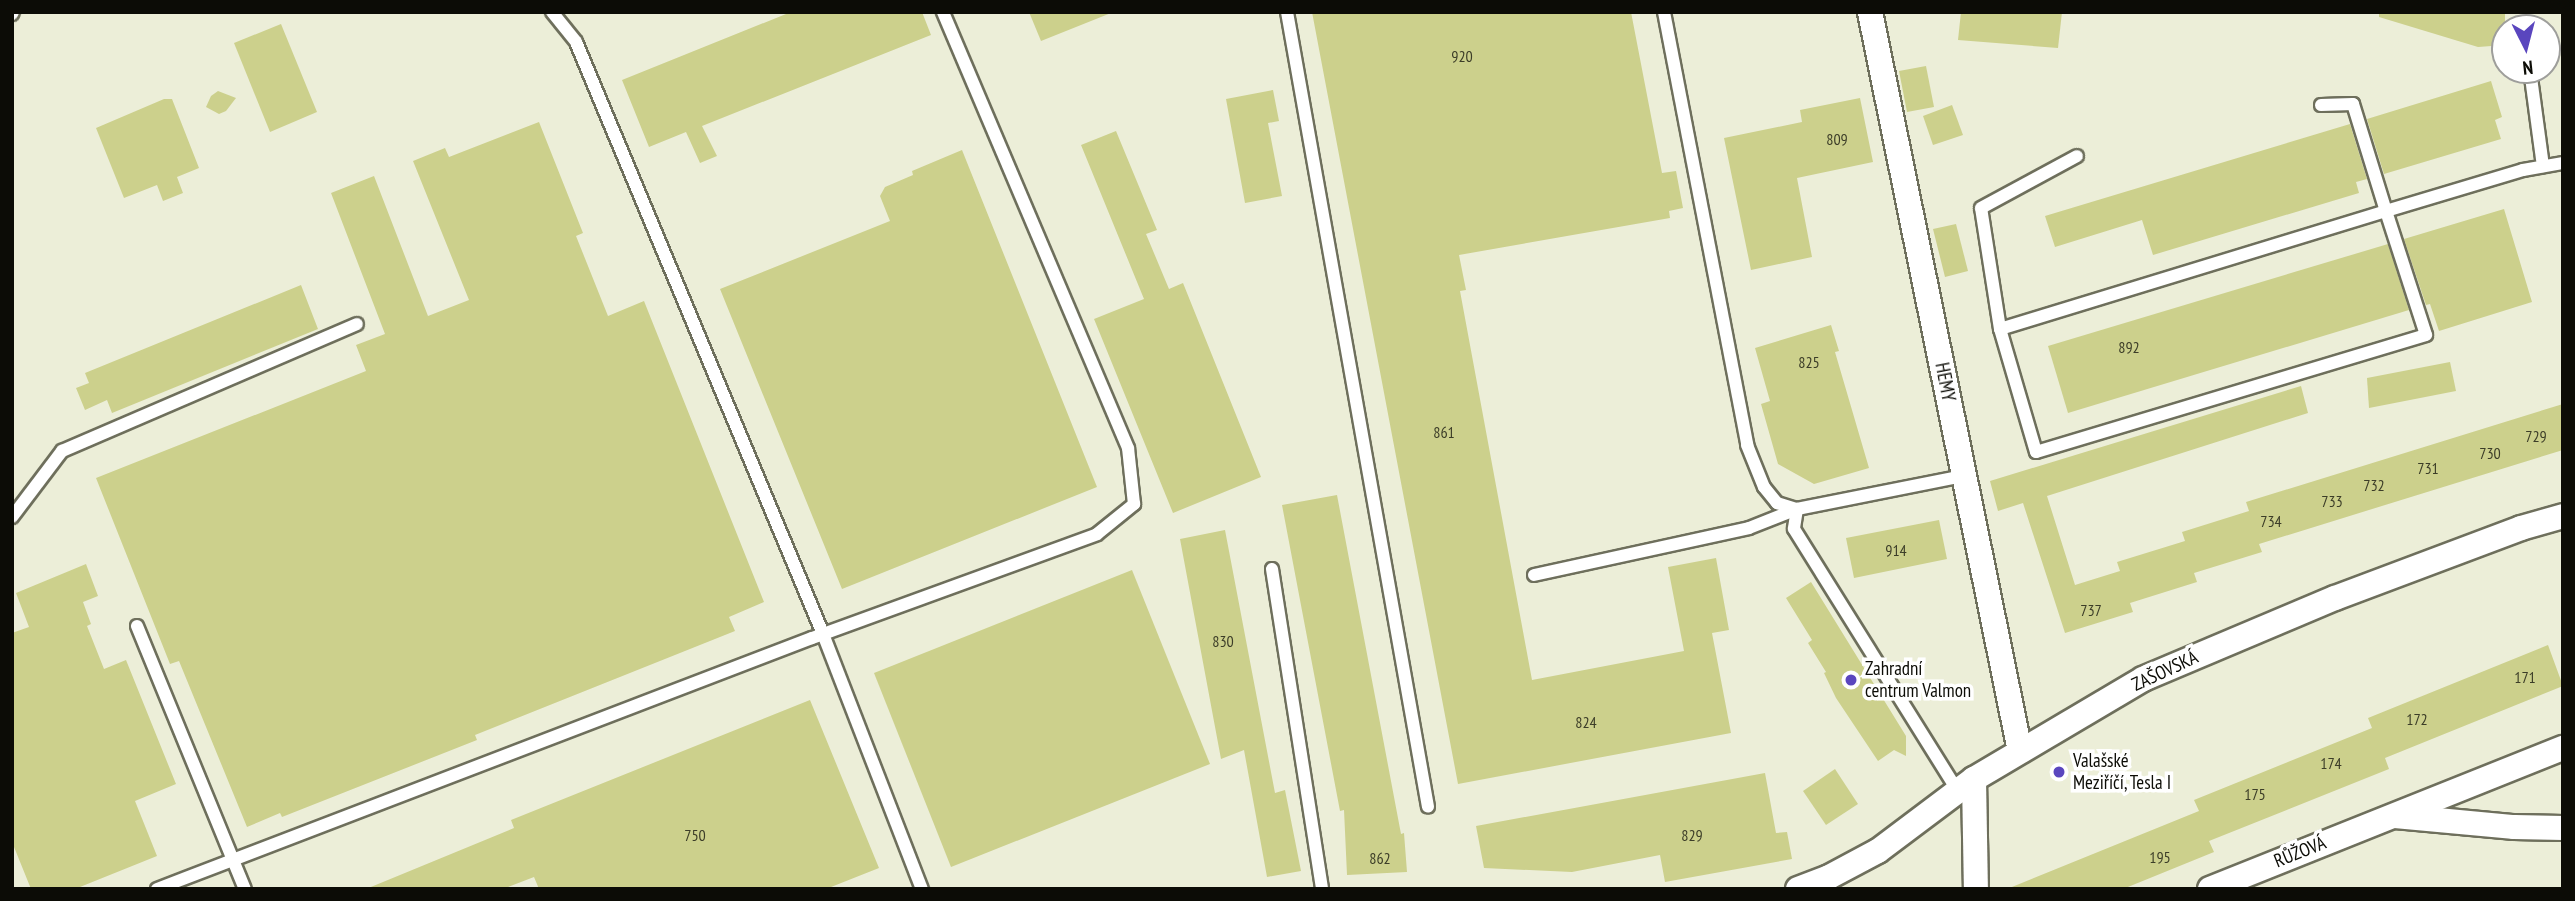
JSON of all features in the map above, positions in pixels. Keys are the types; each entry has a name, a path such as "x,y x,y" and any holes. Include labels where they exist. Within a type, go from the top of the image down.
{"street":[{"name":"HEMY","path":"1870,12 2020,751"},
{"name":"ZAŠOVSKÁ","path":"1798,889 1829,877 1878,851 1966,785 2143,678 2335,598 2521,528 2563,516"},
{"name":"RŮŽOVÁ","path":"2210,889 2563,748"},
{"path":"1966,785 1976,889"},
{"name":"RŮŽOVÁ","path":"2390,816 2514,827 2563,828"}],"lane":[{"path":"552,12 576,42 822,634 922,889"},
{"path":"157,889 822,634 1097,534 1134,504 1128,448 943,12"},
{"path":"1287,12 1428,807"},
{"path":"1664,12 1747,445 1765,487 1777,503 1797,509"},
{"path":"2532,84 2543,166"},
{"path":"2077,156 1981,208 2000,330 2036,452 2426,335 2353,104 2321,105"},
{"path":"2000,330 2386,211 2543,166 2563,163"},
{"path":"12,517 62,451 357,324"},
{"path":"1534,575 1749,528 1797,509 1964,476"},
{"path":"1797,509 1794,529 1966,785"},
{"path":"1272,569 1322,889"},
{"path":"136,626 245,889"}],"building":[{"path":"791,12 922,12 931,35 702,126 717,156 700,163 686,132 649,147 622,80"},
{"path":"1029,12 1111,12 1111,13 1041,41"},
{"path":"1312,12 1631,12 1662,173 1676,171 1683,208 1669,211 1670,218 1459,255 1466,290 1460,291 1532,680 1684,651 1668,567 1716,558 1729,630 1712,633 1731,733 1458,784"},
{"path":"1961,12 2062,12 2058,48 1958,40"},
{"path":"2379,12 2505,12 2491,14 2491,46 2478,47 2379,17"},
{"path":"281,24 317,112 270,132 234,43"},
{"path":"1926,66 1934,107 1907,112 1899,71"},
{"path":"2491,81 2502,117 2495,120 2501,139 2384,174 2367,119"},
{"path":"1273,90 1279,121 1268,123 1282,196 1245,203 1226,99"},
{"path":"218,91 236,98 226,111 219,114 206,107 211,96"},
{"path":"1860,98 1873,162 1797,178 1812,257 1751,270 1724,138 1802,122 1800,110"},
{"path":"164,99 172,99 199,168 177,177 183,193 163,201 157,185 124,198 96,128"},
{"path":"1952,105 1963,135 1933,145 1923,116"},
{"path":"539,122 583,233 576,236 608,316 644,301 764,602 729,617 735,631 475,735 477,740 282,817 280,813 247,827 179,661 170,664 96,478 366,371 356,345 385,334 331,193 374,176 428,316 469,300 413,161 445,148 449,157"},
{"path":"2350,124 2367,179 2356,182 2359,193 2153,255 2142,220 2055,247 2045,216"},
{"path":"1116,131 1157,230 1146,234 1169,289 1183,283 1261,477 1173,513 1094,319 1144,299 1081,145"},
{"path":"962,150 1097,487 842,589 720,289 890,221 880,196 885,187 913,175 912,171"},
{"path":"2504,209 2532,302 2439,331 2430,304 2426,305 2404,239"},
{"path":"1956,224 1968,271 1945,277 1933,229"},
{"path":"2388,244 2409,310 2068,413 2048,346"},
{"path":"301,285 318,329 112,413 107,400 85,410 76,388 89,383 85,373"},
{"path":"1831,325 1839,351 1835,352 1869,468 1814,484 1778,464 1761,404 1770,401 1755,348"},
{"path":"2450,362 2456,391 2369,408 2367,378"},
{"path":"2301,386 2308,413 2047,496 2075,585 2120,571 2117,562 2185,541 2182,532 2249,511 2246,502 2563,404 2563,450 2259,544 2262,552 2194,573 2197,582 2130,603 2133,612 2065,633 2023,503 1998,511 1990,481"},
{"path":"1337,495 1401,834 1404,833 1407,872 1347,875 1344,810 1340,811 1282,505"},
{"path":"1939,520 1947,559 1854,578 1846,538"},
{"path":"1225,530 1275,793 1285,790 1301,871 1267,877 1244,750 1221,759 1180,539"},
{"path":"86,564 98,596 83,602 91,624 87,626 104,669 126,660 176,784 135,801 157,856 75,889 31,889 12,842 12,633 29,627 16,593"},
{"path":"1132,570 1210,764 951,867 874,673"},
{"path":"1811,582 1906,736 1906,756 1894,750 1878,761 1836,698 1824,673 1826,672 1808,643 1812,640 1786,598"},
{"path":"2548,645 2563,686 2385,758 2389,769 2209,841 2214,852 2123,889 2007,889 2199,811 2194,800 2372,728 2368,718"},
{"path":"810,700 879,868 826,889 539,889 534,877 503,889 366,889 514,828 511,820"},
{"path":"1835,769 1858,804 1826,825 1803,791"},
{"path":"1765,773 1776,833 1787,832 1792,859 1665,882 1660,855 1572,872 1484,868 1476,826"}],"place":[{"name":"Zahradní centrum Valmon","path":"1851,680"},
{"name":"Valašské Meziříčí, Tesla I","path":"2059,772"}]}
